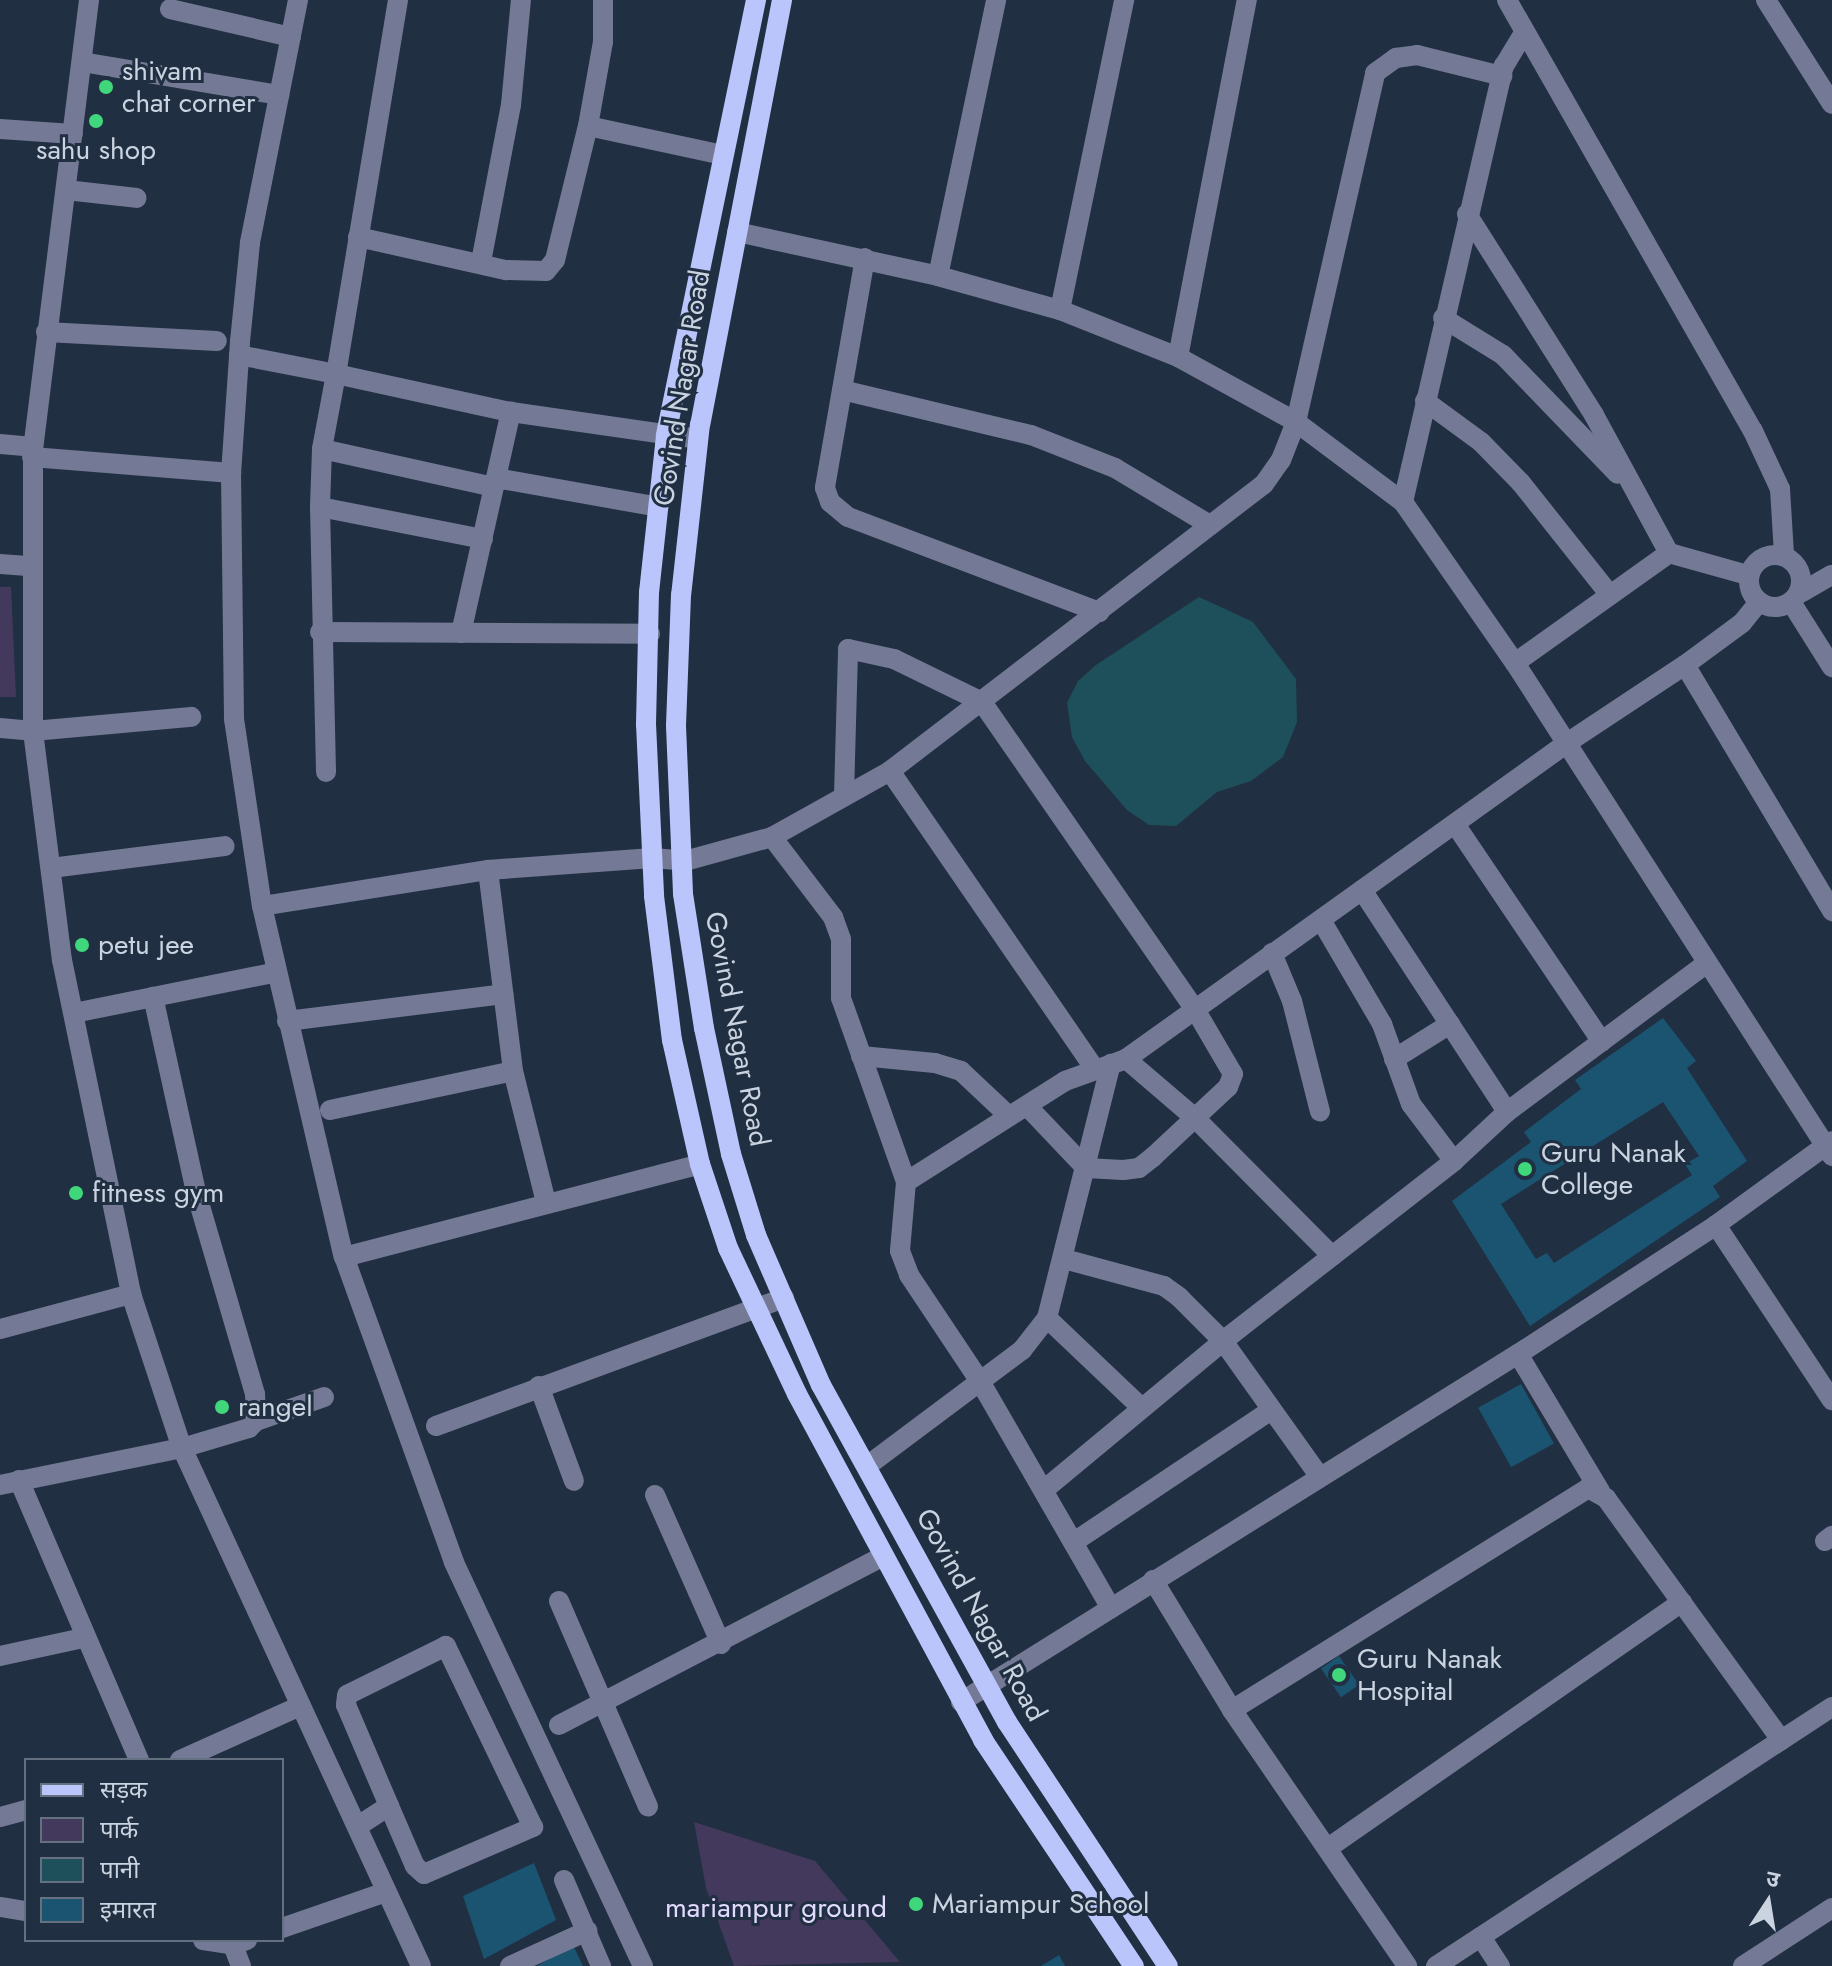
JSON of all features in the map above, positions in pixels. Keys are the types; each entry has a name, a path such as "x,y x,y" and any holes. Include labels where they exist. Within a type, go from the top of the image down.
{"main road":[{"name":"Govind Nagar Road","path":"756,0 666,436 658,507 646,724 653,858 672,1040 700,1164 728,1248 757,1309 882,1557 961,1702 1134,1966"},
{"name":"Govind Nagar Road","path":"782,0 698,439 679,630 676,726 685,861 683,894 701,1014 731,1154 784,1298 821,1385 990,1686 1007,1722 1168,1966"}],"street":[{"path":"89,0 32,452 33,731 74,1013 131,1294 182,1448 421,1966"},
{"path":"298,0 250,243 231,473 234,719 262,906 344,1257 454,1562 643,1966"},
{"path":"326,772 320,632 322,449 398,0"},
{"path":"481,262 511,105 521,0"},
{"path":"938,276 996,0"},
{"path":"1060,310 1124,0"},
{"path":"1178,357 1247,0"},
{"path":"1507,0 1523,34 1753,431 1780,489 1784,555"},
{"path":"1766,0 1832,104"},
{"path":"358,237 529,273 546,271 555,260 588,126 606,15 601,1"},
{"path":"170,9 291,37"},
{"path":"1403,502 1467,214 1502,76 1523,34"},
{"path":"262,906 488,870 653,858 685,861 772,837 890,771 1264,484 1281,460 1296,422 1375,73 1396,58 1417,55 1502,76"},
{"path":"82,62 279,95"},
{"path":"588,126 723,155"},
{"path":"0,129 73,134"},
{"path":"66,190 137,198"},
{"path":"1467,214 1594,415 1669,553 1748,575"},
{"path":"737,232 865,258 1060,310 1178,357 1296,422 1403,502 1515,663 1830,1148 1518,1354 1318,1474 961,1702"},
{"path":"865,258 825,488 830,502 848,517 1100,612"},
{"path":"1443,318 1503,355 1633,490"},
{"path":"46,332 217,341"},
{"path":"239,355 511,412 698,439"},
{"path":"842,390 1031,435 1115,468 1210,525"},
{"path":"1425,401 1481,442 1521,483 1610,595"},
{"path":"461,633 511,412"},
{"path":"0,444 32,452 231,473"},
{"path":"322,449 495,482 658,507"},
{"path":"320,507 483,539"},
{"path":"1515,663 1669,553"},
{"path":"1832,575 1797,597 1769,607 1752,595 1748,575 1760,558 1784,555 1798,566 1797,597 1832,667"},
{"path":"0,564 31,566"},
{"path":"906,1182 1009,1116 1111,1064 1196,1011 1272,953 1457,827 1567,743 1685,665 1742,623 1759,602"},
{"path":"320,632 650,634"},
{"path":"844,795 848,649 894,659 982,702 1196,1011 1233,1074 1228,1087 1139,1168 1086,1168 1028,1107"},
{"path":"1685,665 1832,911"},
{"path":"0,728 33,731 191,717"},
{"path":"890,771 1111,1064 1194,1117 1332,1256"},
{"path":"1457,827 1602,1042"},
{"path":"772,837 833,917 841,939 841,998 906,1182 900,1251 927,1307 981,1383 1111,1608"},
{"path":"51,868 225,846"},
{"path":"488,870 513,1071 546,1202"},
{"path":"1362,890 1507,1112"},
{"path":"1321,920 1367,995 1411,1104 1454,1161"},
{"path":"1272,953 1292,1001 1320,1112"},
{"path":"1045,1489 1223,1341 1454,1161 1507,1112 1707,963"},
{"path":"74,1013 277,972"},
{"path":"287,1021 503,994"},
{"path":"153,997 196,1192 255,1394 256,1421"},
{"path":"1394,1059 1450,1024"},
{"path":"861,1056 907,1058 961,1071 1009,1116"},
{"path":"867,1466 1022,1350 1047,1318 1111,1064"},
{"path":"330,1110 513,1071"},
{"path":"344,1257 700,1164"},
{"path":"1716,1225 1832,1400"},
{"path":"1064,1259 1164,1286 1223,1341 1270,1411 1318,1474"},
{"path":"0,1329 131,1294"},
{"path":"436,1426 784,1298"},
{"path":"1047,1318 1142,1408"},
{"path":"1518,1354 1600,1491 1781,1740"},
{"path":"539,1386 574,1481"},
{"path":"138,1758 9,1482 182,1448 249,1428 256,1421 324,1397"},
{"path":"1074,1542 1270,1411"},
{"path":"1232,1710 1578,1490 1600,1491"},
{"path":"655,1495 721,1644"},
{"path":"559,1725 601,1708 882,1557"},
{"path":"1153,1580 1232,1710 1407,1966"},
{"path":"559,1601 601,1708 648,1807"},
{"path":"1328,1848 1682,1602"},
{"path":"0,1656 83,1638"},
{"path":"446,1646 533,1827 424,1874 415,1866 389,1806 346,1705 347,1695 446,1646"},
{"path":"184,1758 300,1706"},
{"path":"1436,1966 1832,1707"},
{"path":"358,1826 389,1806"},
{"path":"0,1817 24,1811"},
{"path":"564,1880 601,1966"},
{"path":"284,1927 386,1892"},
{"path":"0,1907 24,1911"},
{"path":"1743,1966 1832,1908"},
{"path":"510,1966 587,1931"},
{"path":"1481,1937 1500,1966"},
{"path":"240,1942 241,1966"}],"green space":[{"path":"0,587 11,587 16,697 0,697"},
{"name":"mariampur ground","path":"694,1822 815,1861 900,1962 734,1966 706,1888"}],"water":[{"path":"1199,597 1253,622 1296,679 1297,722 1283,757 1251,781 1217,792 1176,826 1149,825 1127,810 1085,761 1072,737 1067,703 1078,681 1096,665"}],"building":[{"name":"Guru Nanak College","path":"1663,1018 1696,1061 1687,1068 1747,1161 1713,1186 1720,1197 1530,1326 1452,1201 1531,1142 1524,1132 1581,1089 1575,1080","holes":["1663,1102 1699,1156 1685,1164 1692,1175 1554,1263 1547,1253 1536,1259 1501,1204"]},
{"path":"1521,1384 1554,1443 1511,1467 1478,1408"},
{"path":"1339,1656 1359,1685 1341,1697 1321,1669"},
{"path":"534,1863 556,1920 484,1959 463,1896"},
{"path":"573,1945 583,1966 537,1966"},
{"path":"1059,1955 1065,1966 1041,1966"}],"place":[{"name":"shivam chat corner","path":"106,87"},
{"name":"sahu shop","path":"96,121"},
{"name":"petu jee","path":"82,945"},
{"name":"Guru Nanak College","path":"1525,1169"},
{"name":"fitness gym","path":"76,1193"},
{"name":"rangel","path":"222,1407"},
{"name":"Guru Nanak Hospital","path":"1339,1675"},
{"name":"Mariampur School","path":"916,1904"}]}
